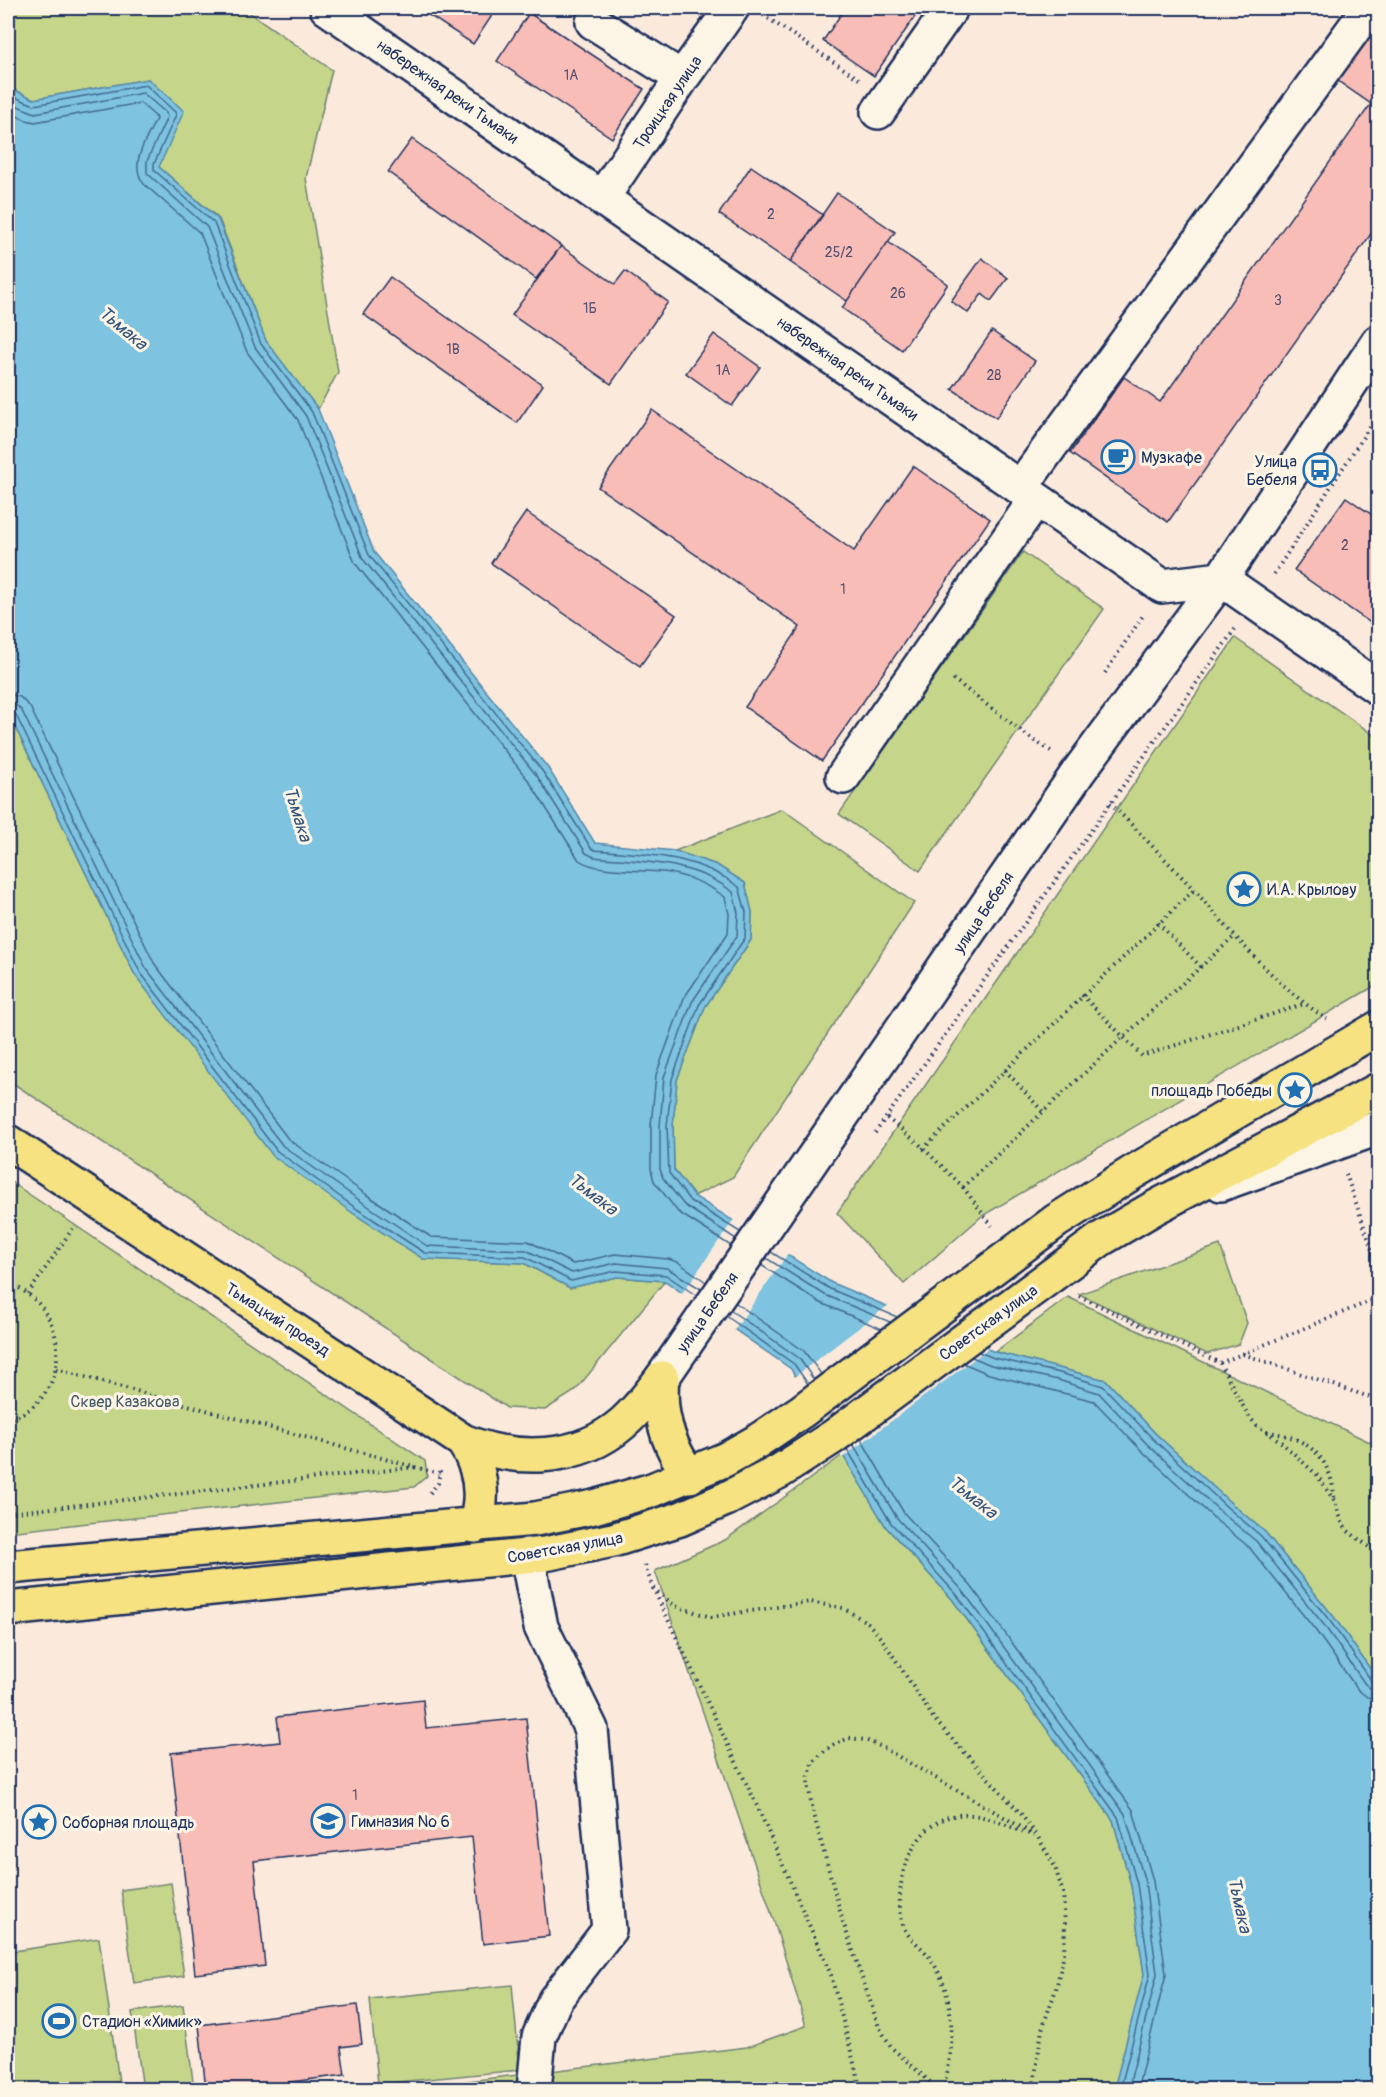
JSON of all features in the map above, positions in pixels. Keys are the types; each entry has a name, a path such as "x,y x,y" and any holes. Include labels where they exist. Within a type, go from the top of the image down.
{"main road":[{"name":"Советская улица","path":"8,1567 535,1519 575,1512 633,1496 690,1476 756,1442 802,1411 1056,1221 1135,1171 1378,1028"},
{"path":"1154,1208 1378,1090"},
{"name":"Тьмацкий проезд","path":"8,1142 463,1441 508,1454 528,1456 562,1453"},
{"name":"Советская улица","path":"8,1609 527,1555 579,1547 630,1535 680,1519 743,1491 780,1471 833,1437 1101,1239 1154,1208"},
{"path":"662,1378 661,1410 665,1428 675,1453 690,1476"},
{"name":"улица Бебеля","path":"562,1453 592,1442 618,1426 637,1409 662,1378"},
{"path":"463,1441 475,1462 481,1485 480,1510 475,1526"}],"street":[{"name":"набережная реки Тьмаки","path":"327,8 1162,586 1221,579"},
{"path":"883,105 951,8"},
{"path":"843,777 926,658 1028,493 1369,8"},
{"name":"Троицкая улица","path":"602,198 682,78 747,11"},
{"path":"593,22 682,78"},
{"name":"улица Бебеля","path":"662,1378 1079,771 1221,579 1378,342"},
{"path":"1221,579 1378,688"},
{"path":"1154,1208 1378,1128"},
{"path":"527,1555 541,1627 591,1729 609,1930 555,2000 539,2037 534,2090"}],"path":[{"path":"747,11 883,105"},
{"path":"873,1137 1254,602 1378,414"},
{"path":"926,658 1029,737 1079,771"},
{"path":"1110,803 1235,936 1304,1004 1329,1020"},
{"path":"923,1149 1194,890"},
{"path":"1158,923 1201,967"},
{"path":"963,1187 1235,936"},
{"path":"1082,995 1142,1056 1304,1004"},
{"path":"1005,1070 1043,1112"},
{"path":"887,1118 963,1187 992,1226"},
{"path":"1344,1168 1378,1267"},
{"path":"28,1294 82,1216"},
{"path":"8,1284 28,1294 44,1309 54,1327 58,1348 56,1369 47,1389 33,1406 8,1419"},
{"path":"1077,1295 1220,1364 1248,1415 1256,1425 1280,1441 1317,1475 1335,1502"},
{"path":"1220,1364 1378,1298"},
{"path":"1243,1354 1378,1400"},
{"path":"56,1369 440,1474"},
{"path":"1266,1432 1284,1434 1293,1438 1320,1457 1330,1472 1334,1484 1335,1502 1348,1532 1378,1552"},
{"path":"8,1513 416,1467"},
{"path":"644,1561 653,1588 758,1808 831,1975 861,2090"},
{"path":"653,1588 675,1606 711,1617 810,1602 843,1608 868,1623 884,1642 934,1719 1021,1814 1038,1837 1055,1867 1063,1893 1065,1924 1064,1953 1056,1989 1042,2030 1033,2090"},
{"path":"849,1738 865,1740 880,1746 1038,1837 980,1816 958,1815 943,1820 926,1830 907,1862 900,1890 902,1923 907,1935 926,1953 934,1965 943,1984 948,2004 953,2042 951,2061 940,2090 891,2048 879,2027 843,1922 816,1823 808,1780 812,1764 833,1745 849,1738"}],"green space":[{"path":"8,8 243,8 332,70 306,178 338,372 318,409 266,341 219,219 159,167 148,79 34,99 8,87"},
{"path":"1023,552 1104,609 920,871 839,814"},
{"path":"1235,638 1378,738 1378,984 982,1216 904,1284 837,1213"},
{"path":"8,712 135,975 423,1259 524,1263 570,1288 617,1277 665,1281 575,1391 545,1410 507,1408 8,1080"},
{"path":"782,809 914,903 733,1177 694,1196 674,1170 673,1126 677,1080 705,1007 751,940 752,912 745,883 717,865 675,851"},
{"name":"Сквер Казакова","path":"8,1180 425,1461 427,1476 414,1487 8,1532"},
{"path":"1220,1245 1247,1323 1239,1344 1207,1354 1079,1294"},
{"path":"1068,1297 1378,1446 1378,1680 1334,1617 1265,1532 1156,1434 1106,1380 995,1352"},
{"path":"844,1454 886,1527 952,1599 1113,1820 1131,1885 1144,1974 1114,2089 395,2090 747,2047 806,2026 773,1918 655,1571 725,1540"},
{"path":"171,1883 184,1976 134,1983 121,1890"},
{"name":"Стадион «Химик»","path":"99,1938 120,2089 8,2089 8,1952"},
{"path":"512,1985 520,2070 378,2084 370,1999"},
{"path":"183,2005 194,2089 143,2089 132,2012"}],"water":[{"name":"Тьмака","path":"148,79 184,111 159,167 218,219 266,341 318,409 374,552 548,768 595,843 675,851 717,865 745,883 752,912 751,940 705,1007 677,1080 673,1126 674,1170 694,1196 832,1283 995,1352 1106,1380 1156,1434 1265,1532 1334,1617 1378,1680 1378,2089 1114,2089 1144,1974 1131,1885 1113,1820 952,1599 886,1527 791,1369 665,1281 617,1277 570,1288 524,1263 423,1259 354,1214 273,1156 135,975 8,712 8,87 34,99"}],"pier":[{"path":"735,1218 789,1252 733,1332 681,1295"},
{"path":"890,1304 990,1347 842,1458 793,1378"}],"building":[{"path":"418,8 497,8 473,44"},
{"path":"845,8 921,8 874,76 823,41"},
{"path":"529,13 644,89 612,138 497,61"},
{"path":"1378,18 1378,224 1168,522 1070,453 1124,377 1160,402 1371,104 1335,79"},
{"path":"412,139 561,246 536,279 388,172"},
{"path":"751,166 823,215 790,262 719,214"},
{"path":"837,193 895,232 847,301 790,262"},
{"path":"888,242 948,284 902,350 842,308"},
{"path":"561,246 615,284 625,271 668,302 611,384 512,315"},
{"path":"982,258 1008,278 991,301 982,294 968,313 951,301"},
{"path":"390,277 543,385 517,423 363,314"},
{"path":"992,331 1035,361 996,418 952,389"},
{"path":"714,334 760,367 732,406 686,373"},
{"path":"652,410 854,551 913,466 990,519 822,761 745,707 800,627 598,487"},
{"path":"1346,497 1378,519 1378,628 1294,570"},
{"path":"526,512 676,615 640,666 491,563"},
{"path":"423,1700 426,1728 526,1718 549,1936 483,1944 472,1837 254,1861 265,1966 195,1974 171,1753 280,1742 277,1717"},
{"path":"357,2005 362,2044 341,2047 345,2075 227,2090 206,2090 199,2025"}],"place":[{"name":"Музкафе","path":"1118,457"},
{"name":"Улица Бебеля","path":"1320,470"},
{"name":"И.А. Крылову","path":"1244,889"},
{"name":"площадь Победы","path":"1295,1090"},
{"name":"Гимназия № 6","path":"328,1821"},
{"name":"Соборная площадь","path":"39,1822"},
{"name":"Стадион «Химик»","path":"59,2021"}]}
